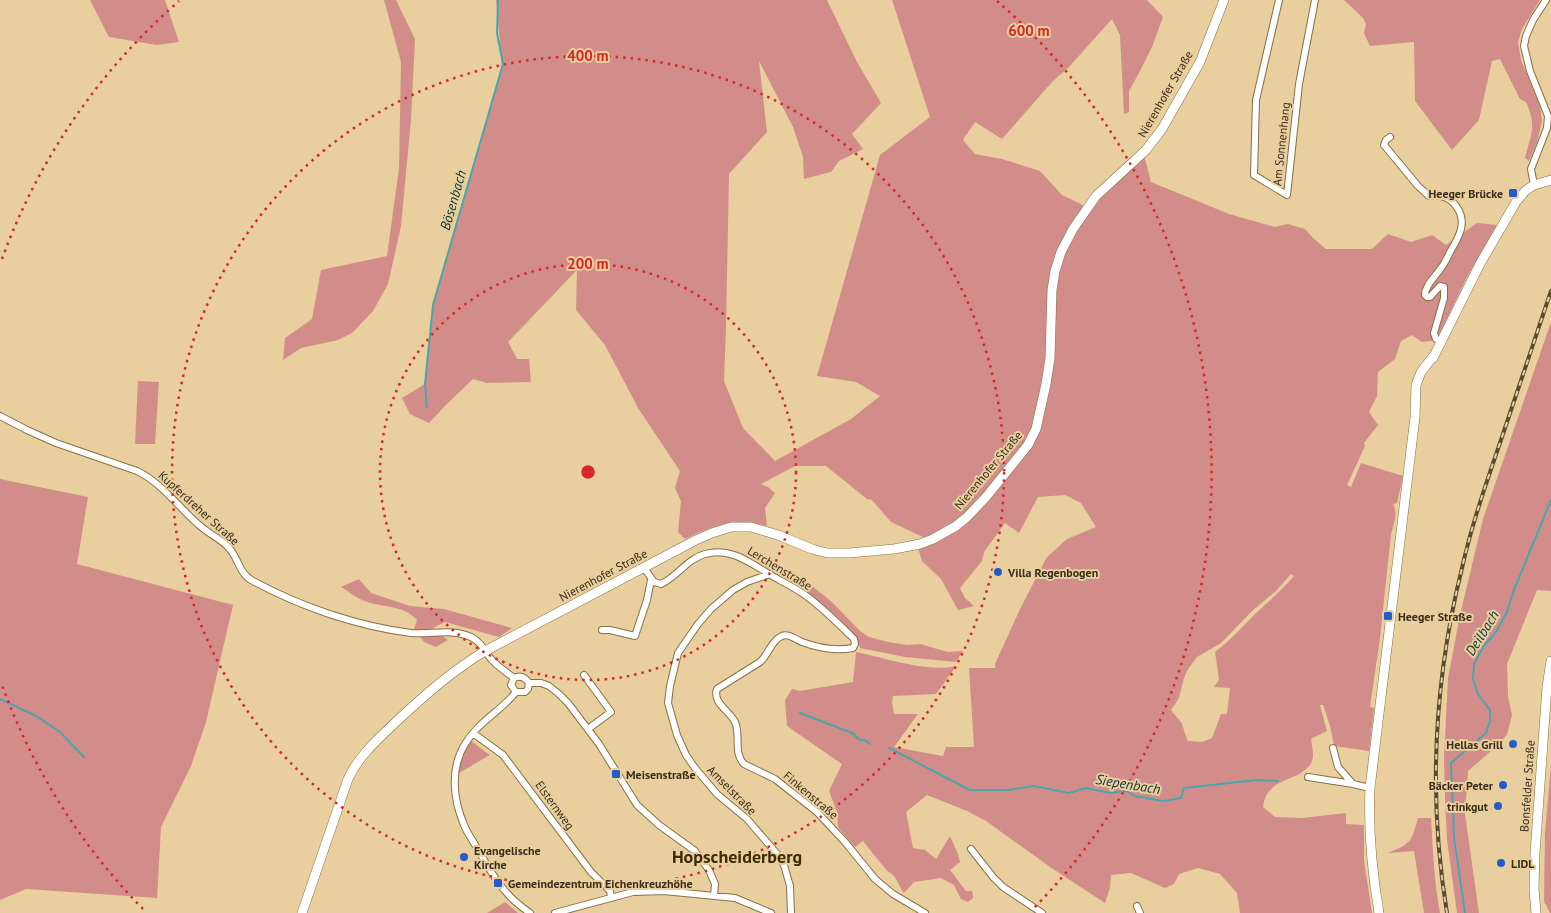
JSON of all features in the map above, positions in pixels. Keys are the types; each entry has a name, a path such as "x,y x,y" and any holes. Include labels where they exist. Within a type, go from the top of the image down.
{"street":[{"name":"Nierenhofer Straße","path":"302,913 353,768 379,738 440,681 464,664 712,533 731,528 751,526 812,549 827,553 849,553 894,550 920,544 944,534 967,517 986,497 1028,445 1036,429 1050,358 1052,290 1061,252 1073,229 1096,196 1146,150 1162,129 1200,62 1224,0"},
{"name":"Am Sonnenhang","path":"1279,0 1256,100 1254,175 1287,195 1299,84 1315,0"},
{"path":"1534,185 1531,169 1548,128 1548,116 1530,71 1524,46 1532,20 1546,0"},
{"path":"1390,138 1386,140 1384,145 1418,186 1428,196 1435,195 1448,198 1458,208 1462,216 1463,223 1458,238 1425,290 1425,295 1430,297 1440,286 1444,287 1444,298 1434,333 1441,342"},
{"path":"1379,913 1370,854 1368,818 1370,788 1417,400 1435,354 1504,220 1520,196 1534,185 1551,180"},
{"name":"Kupferdreher Straße","path":"0,416 48,440 137,470 149,477 200,526 229,547 234,553 244,575 258,584 332,615 353,621 413,633 458,632 478,641 486,651"},
{"name":"Lerchenstraße","path":"651,580 657,584 664,582 695,558 707,554 715,552 739,556 804,594 854,640 853,648"},
{"path":"602,630 635,636 647,600 651,580 644,568"},
{"name":"Amselstraße","path":"770,574 743,584 733,590 718,602 698,624 678,653 668,703 677,735 686,755 695,768 709,786 747,819 778,855 784,865 790,886 791,913"},
{"name":"Finkenstraße","path":"853,648 845,650 818,647 787,635 781,636 765,658 717,689 717,699 736,724 740,760 744,764 775,779 817,812 845,842 875,879 893,894 925,913"},
{"path":"486,651 491,659 514,678 522,677 528,683 541,683 560,694 588,729 637,805 659,825 695,851 709,870 715,884 714,896"},
{"name":"Bonsfelder Straße","path":"1536,913 1535,853 1547,687 1551,661"},
{"path":"584,675 611,712 588,729"},
{"path":"514,678 511,685 516,692"},
{"path":"528,683 528,689 525,692 516,692 473,733 457,758 454,778 456,799 464,825 498,883 508,895 530,913"},
{"name":"Elsternweg","path":"473,733 503,755 591,872 610,891 612,897"},
{"path":"1333,748 1338,767 1353,784"},
{"path":"1308,777 1370,788"},
{"path":"971,849 1003,887 1042,913"},
{"path":"555,913 633,892 664,891 734,898 771,913"},
{"path":"1137,906 1140,913"}],"shaded area":[{"path":"90,0 165,0 179,42 157,45 109,37"},
{"path":"384,0 396,0 415,39 411,120 401,226 388,284 373,311 352,333 338,340 301,348 283,360 285,338 312,319 321,270 387,256 399,168 401,62"},
{"path":"496,0 827,0 857,62 881,103 852,134 863,149 839,161 831,172 804,179 803,157 793,127 759,61 767,132 729,174 724,381 743,428 775,461 851,419 880,396 856,382 817,376 880,155 930,117 892,0 1147,0 1163,17 1152,47 1129,91 1129,112 1124,114 1120,35 1112,19 1069,67 1053,81 1002,139 975,122 963,140 975,154 1002,159 1040,171 1062,195 1081,204 1090,211 1108,187 1144,155 1151,182 1229,214 1275,227 1288,224 1305,229 1326,249 1372,249 1388,234 1411,242 1432,235 1446,245 1477,223 1497,225 1467,277 1440,333 1432,341 1422,342 1412,335 1401,341 1395,359 1378,372 1377,396 1369,412 1378,425 1364,443 1365,446 1347,485 1351,487 1361,463 1403,476 1397,503 1393,504 1395,519 1391,534 1380,638 1370,707 1374,708 1369,751 1334,746 1327,715 1323,705 1320,705 1327,731 1311,739 1313,755 1311,763 1299,774 1270,790 1265,797 1263,807 1275,817 1302,818 1346,813 1346,824 1364,825 1364,861 1372,913 1240,913 1237,893 1220,874 1198,868 1179,874 1174,884 1165,888 1131,873 1111,875 1110,888 1105,903 1050,867 986,821 927,795 906,812 913,848 925,850 936,859 950,836 960,862 950,870 966,891 972,891 973,898 968,902 961,899 954,885 941,878 914,882 904,893 895,878 863,841 855,847 838,827 837,812 829,791 842,764 787,726 785,700 792,689 800,691 853,682 856,652 933,668 956,666 936,694 893,696 894,714 918,714 894,747 943,756 946,747 974,747 969,668 995,668 995,664 1020,609 1047,557 1067,539 1096,527 1081,503 1065,495 1038,497 1019,533 1005,523 984,552 982,561 960,588 965,598 974,606 958,610 941,579 922,561 918,548 925,538 891,522 872,500 867,499 826,466 795,466 761,484 775,493 765,508 767,526 756,523 735,522 716,526 685,539 678,532 681,501 675,488 680,471 638,408 605,345 576,310 577,270 508,342 517,359 529,359 531,382 487,383 473,379 429,423 410,414 402,398 425,384 433,305 502,66","holes":["1291,574 1294,576 1231,639 1215,652 1219,680 1214,687 1230,688 1227,714 1221,714 1212,738 1202,742 1188,741 1181,722 1171,710 1179,698 1188,669 1197,657 1221,643 1252,611 1276,591"]},
{"path":"1344,0 1540,0 1522,29 1518,42 1521,60 1540,106 1542,121 1537,142 1529,161 1525,158 1532,130 1529,110 1526,102 1520,99 1500,59 1492,61 1479,120 1452,150 1415,101 1414,42 1370,46 1364,33 1366,24 1363,18"},
{"path":"1551,322 1551,591 1537,590 1507,664 1508,696 1512,715 1507,735 1468,771 1465,814 1479,913 1457,913 1447,840 1445,798 1444,758 1448,678 1460,615 1483,519"},
{"path":"138,381 159,382 155,444 135,444"},
{"path":"0,479 88,497 77,564 233,605 206,722 191,766 161,827 157,898 26,889 0,900"},
{"path":"359,579 371,593 410,606 444,609 512,628 499,637 445,622 431,629 448,640 436,647 424,642 414,629 417,620 412,615 405,611 362,600 341,587"},
{"path":"808,583 832,602 861,632 869,637 907,645 920,644 948,652 963,651 956,662 905,657 860,648 853,634 846,626 805,590"},
{"path":"471,741 490,755 459,773 461,758"},
{"path":"1551,765 1550,913 1544,901 1545,833"},
{"path":"1418,818 1431,818 1435,877 1440,913 1424,913 1414,851 1388,853 1402,847 1409,841"},
{"path":"505,902 518,913 487,913"}],"waterway":[{"name":"Bösenbach","path":"427,407 425,384 433,305 503,64 497,33 498,0"},
{"name":"Deilbach","path":"1465,913 1454,838 1451,763 1486,733 1490,721 1490,710 1478,694 1473,679 1474,664 1483,647 1496,632 1507,612 1514,590 1551,500"},
{"path":"0,699 38,717 60,732 84,757"},
{"name":"Siepenbach","path":"800,713 852,733 860,740 865,740 870,744"},
{"name":"Siepenbach","path":"889,748 970,790 1008,790 1034,786 1069,793 1086,788 1110,793 1126,791 1135,796 1163,801 1181,798 1184,788 1257,780 1278,781"}],"railway":[{"path":"1447,913 1437,826 1436,783 1440,696 1445,653 1475,517 1551,291"}],"place":[{"name":"Heeger Brücke","path":"1513,193"},
{"name":"Villa Regenbogen","path":"998,572"},
{"name":"Heeger Straße","path":"1388,616"},
{"name":"Hellas Grill","path":"1513,744"},
{"name":"Meisenstraße","path":"616,774"},
{"name":"Bäcker Peter","path":"1503,785"},
{"name":"trinkgut","path":"1498,806"},
{"name":"Evangelische Kirche","path":"464,857"},
{"name":"LIDL","path":"1501,863"},
{"name":"Gemeindezentrum Eichenkreuzhöhe","path":"498,883"}],"district":[{"name":"Hopscheiderberg","path":"737,856"}]}
